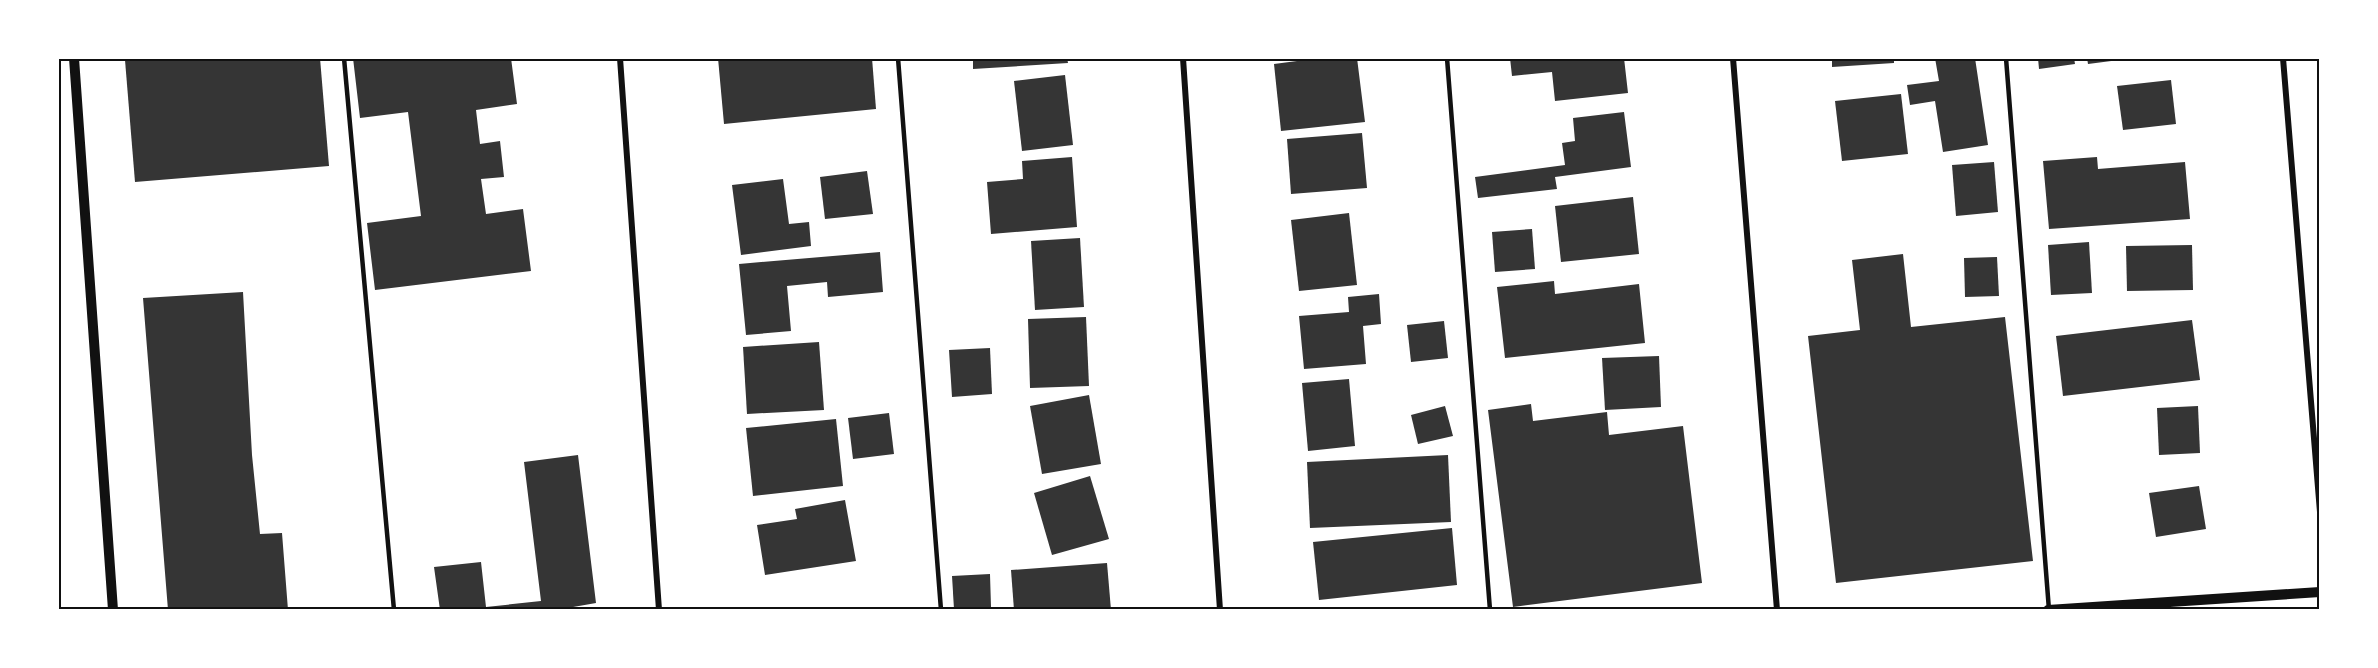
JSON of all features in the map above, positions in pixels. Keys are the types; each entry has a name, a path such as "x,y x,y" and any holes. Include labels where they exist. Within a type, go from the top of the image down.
{"street":[{"path":"74,58 113,609"},
{"path":"620,58 659,609"},
{"path":"1183,58 1220,609"},
{"path":"1733,58 1777,609"},
{"path":"2283,58 2319,512"},
{"path":"2048,609 2319,592"}],"lane":[{"path":"344,58 394,609"},
{"path":"898,58 941,609"},
{"path":"1447,58 1490,609"},
{"path":"2006,58 2048,609"}],"building":[{"path":"320,58 329,166 135,182 125,60"},
{"path":"353,58 511,58 517,104 476,110 480,144 500,141 504,177 481,179 486,214 523,209 531,271 375,290 367,223 421,216 408,112 360,118"},
{"path":"718,58 872,58 876,109 724,124"},
{"path":"973,58 1067,58 1068,63 973,69"},
{"path":"1320,58 1357,58 1365,122 1281,131 1274,64"},
{"path":"1510,58 1624,58 1628,93 1555,101 1552,72 1512,76"},
{"path":"1832,58 1894,58 1894,63 1832,67"},
{"path":"1935,58 1975,58 1988,145 1943,152 1935,101 1910,105 1907,85 1939,81"},
{"path":"2038,58 2074,58 2075,64 2039,69"},
{"path":"2087,58 2119,58 2119,60 2088,64"},
{"path":"1065,75 1073,145 1022,151 1014,81"},
{"path":"2171,80 2176,124 2123,130 2117,86"},
{"path":"1901,94 1908,154 1842,161 1835,101"},
{"path":"1624,112 1631,167 1555,177 1557,189 1478,198 1475,177 1565,165 1562,143 1575,141 1573,118"},
{"path":"1362,133 1367,188 1291,194 1287,139"},
{"path":"1072,157 1077,227 991,234 987,182 1023,179 1022,161"},
{"path":"2097,157 2098,169 2185,162 2190,219 2049,229 2043,161"},
{"path":"1994,162 1998,212 1956,216 1952,165"},
{"path":"867,171 873,214 825,219 820,177"},
{"path":"783,179 789,224 809,222 811,246 741,255 732,185"},
{"path":"1633,197 1639,254 1561,262 1555,206"},
{"path":"1349,213 1357,285 1299,291 1291,220"},
{"path":"1532,229 1535,269 1495,272 1492,232"},
{"path":"1080,238 1084,307 1035,310 1031,241"},
{"path":"2089,242 2092,293 2051,295 2048,245"},
{"path":"2192,245 2193,290 2127,291 2126,246"},
{"path":"880,252 883,292 828,297 827,282 787,286 791,331 746,335 739,264"},
{"path":"1903,254 1911,327 2005,317 2033,561 1836,583 1808,336 1860,330 1852,260"},
{"path":"1997,257 1999,296 1965,297 1964,258"},
{"path":"1554,281 1555,294 1639,284 1645,343 1505,358 1497,287"},
{"path":"243,292 252,455 260,534 282,533 288,610 168,610 143,298"},
{"path":"1379,294 1381,324 1363,326 1366,364 1304,369 1299,316 1349,312 1348,297"},
{"path":"1086,317 1089,386 1030,388 1028,319"},
{"path":"2192,320 2200,380 2063,396 2056,336"},
{"path":"1444,321 1448,358 1411,362 1407,325"},
{"path":"819,342 824,410 747,414 743,347"},
{"path":"990,348 992,394 952,397 949,350"},
{"path":"1659,356 1661,407 1605,410 1602,358"},
{"path":"1349,379 1355,446 1308,451 1302,383"},
{"path":"1089,395 1101,464 1042,474 1030,406"},
{"path":"1531,404 1533,421 1607,412 1609,435 1683,426 1702,583 1513,607 1488,410"},
{"path":"1445,406 1453,436 1418,444 1411,415"},
{"path":"2198,406 2200,453 2159,455 2157,408"},
{"path":"889,413 894,454 853,459 848,418"},
{"path":"836,419 843,486 753,496 746,428"},
{"path":"578,455 596,603 556,610 440,610 434,567 481,562 486,607 541,601 524,462"},
{"path":"1448,455 1451,522 1310,528 1307,462"},
{"path":"1090,476 1109,539 1052,555 1034,493"},
{"path":"2199,486 2206,529 2156,537 2149,493"},
{"path":"845,500 856,561 765,575 757,525 797,519 795,509"},
{"path":"1452,528 1457,585 1319,600 1313,542"},
{"path":"1107,563 1111,610 1014,610 1011,570"},
{"path":"990,574 991,607 954,609 952,576"}]}
